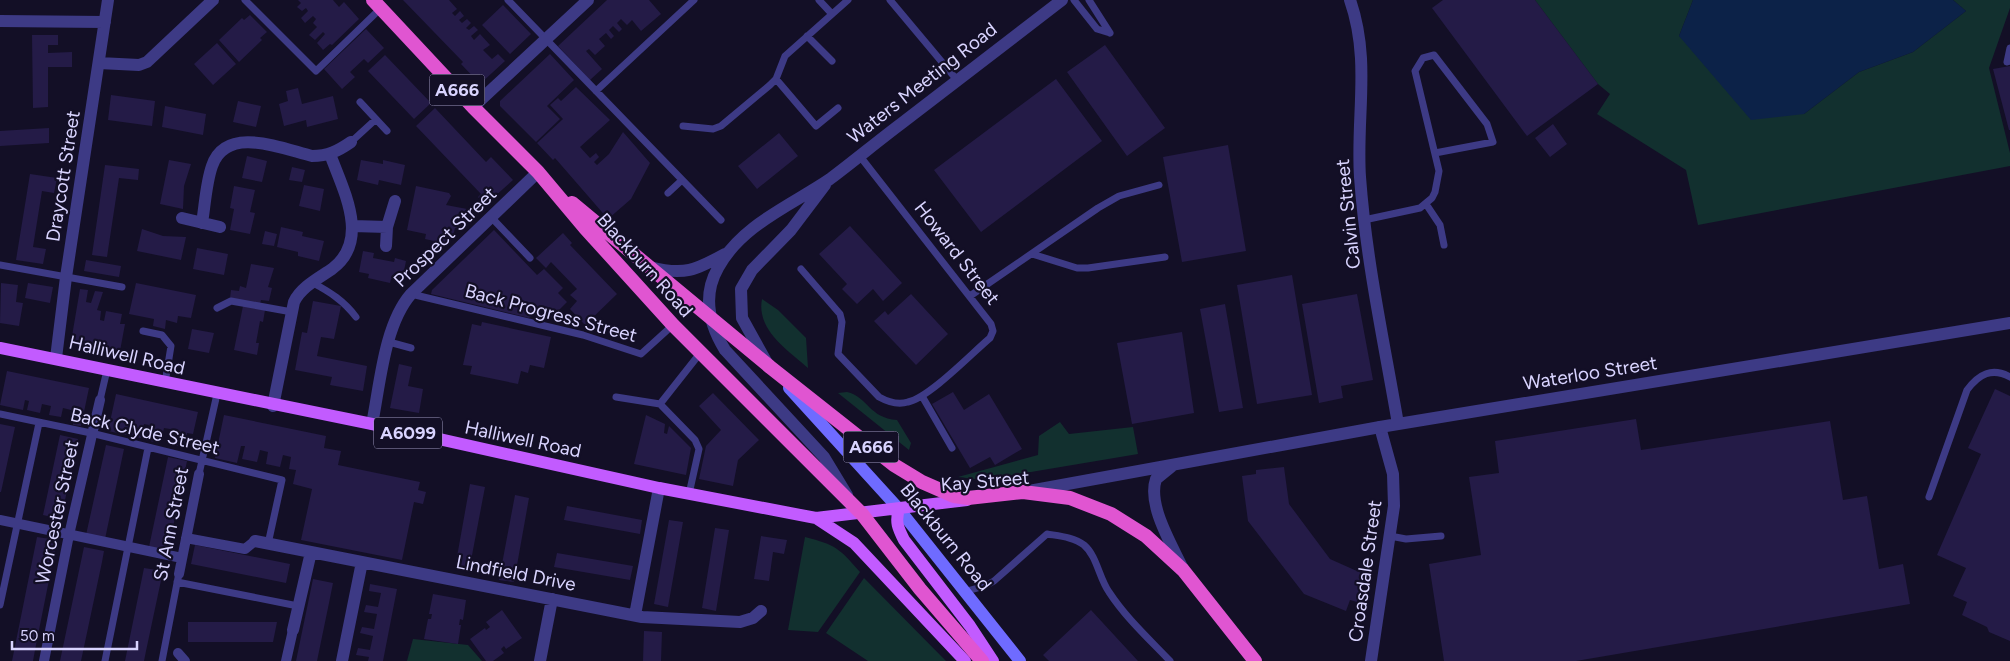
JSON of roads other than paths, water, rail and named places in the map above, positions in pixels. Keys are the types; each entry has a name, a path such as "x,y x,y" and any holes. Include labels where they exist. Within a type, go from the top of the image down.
{"highway":[{"name":"Blackburn Road","path":"377,4 473,107 540,175 673,325 862,514 920,589 982,661"},
{"name":"Blackburn Road","path":"540,175 770,367"},
{"name":"A666","path":"770,367 894,466 922,482 954,496 985,497"},
{"name":"Kay Street","path":"985,497 1023,492 1070,498 1111,514 1146,536 1183,570 1255,661"}],"main road":[{"name":"Halliwell Road","path":"0,348 56,358 273,406 372,424 689,494 816,518 862,514"},
{"name":"Blackburn Road","path":"770,367 899,509 967,591 1020,661"},
{"name":"Kay Street","path":"862,514 985,497"},
{"path":"899,509 896,520 904,540 970,626 993,661"},
{"path":"816,518 854,543 965,661"}],"street":[{"name":"Draycott Street","path":"56,358 66,277 108,0"},
{"path":"99,63 140,65 147,62 212,0"},
{"path":"473,107 588,0"},
{"name":"Waters Meeting Road","path":"709,316 711,284 718,268 729,252 772,214 829,179 1062,0"},
{"name":"Calvin Street","path":"1350,0 1359,30 1362,54 1360,174 1364,220 1398,424"},
{"path":"0,21 105,22"},
{"path":"202,223 212,164 225,149 234,144 256,142 312,156 330,154 351,142"},
{"path":"273,406 297,295 340,263 347,253 353,226 353,216 330,154"},
{"name":"Prospect Street","path":"372,424 389,342 400,307 411,294 491,217 540,175"},
{"name":"Waters Meeting Road","path":"770,367 742,318 741,289 752,270 792,230 829,179"},
{"path":"386,246 387,227 395,201"},
{"path":"182,218 220,227"},
{"path":"353,226 387,227"},
{"path":"648,266 670,272 684,272 697,269 729,252"},
{"name":"Blackburn Road","path":"709,316 714,333 726,350 824,457 850,502"},
{"name":"Waterloo Street","path":"1023,492 1380,427 2010,323"},
{"name":"Worcester Street","path":"44,661 69,535 100,400"},
{"name":"Croasdale Street","path":"1371,661 1390,536 1395,489 1393,474 1380,427"},
{"path":"1176,464 1156,479 1153,495 1183,570"},
{"name":"St Ann Street","path":"178,578 198,474"},
{"path":"635,615 658,488"},
{"path":"0,520 182,558"},
{"path":"186,538 246,549 255,541"},
{"name":"Lindfield Drive","path":"255,541 635,615 740,622 753,618 761,611"},
{"path":"286,661 311,552"},
{"path":"342,661 362,562"},
{"path":"540,661 552,599"}],"lane":[{"path":"245,0 316,71 377,4"},
{"path":"508,0 721,220"},
{"path":"596,91 694,0"},
{"path":"819,0 832,14"},
{"path":"683,126 713,130 721,126 776,79 785,56 848,0"},
{"path":"890,0 957,80"},
{"path":"1074,0 1097,29 1110,32 1089,0"},
{"path":"807,36 832,61"},
{"path":"2010,48 2007,62 2010,61"},
{"path":"1364,220 1412,211 1426,204 1432,198 1437,186 1439,172 1416,71 1423,58 1434,55 1487,124 1493,142 1435,153"},
{"path":"776,79 816,126 838,108"},
{"path":"360,102 386,131"},
{"path":"351,142 376,120"},
{"name":"Howard Street","path":"801,269 840,314 842,322 838,354 879,397 887,402 907,403 922,396 990,338 993,331 991,324 860,155"},
{"path":"668,193 682,180"},
{"path":"970,296 1119,196 1159,185"},
{"path":"1426,204 1440,225 1444,245"},
{"path":"491,217 530,258"},
{"path":"1032,254 1077,268 1165,257"},
{"path":"0,266 122,287"},
{"path":"313,283 330,291 347,305 356,317"},
{"name":"Back Progress Street","path":"411,294 584,336 641,354 673,325"},
{"path":"217,308 231,301 292,312"},
{"path":"142,331 162,335 171,346 165,383"},
{"path":"389,342 411,348"},
{"path":"660,404 701,352"},
{"name":"Worcester Street","path":"100,400 107,370"},
{"path":"1930,497 1967,390 1976,378 1989,372 2000,372 2010,377"},
{"name":"St Ann Street","path":"198,474 217,394"},
{"path":"922,396 952,448"},
{"path":"620,397 660,404 698,444 699,449 689,494"},
{"name":"Back Clyde Street","path":"0,414 91,433 282,480 268,544"},
{"path":"0,605 39,423"},
{"path":"105,661 148,448"},
{"path":"967,591 985,586 994,581 1047,534 1077,541 1085,546 1092,557 1107,590 1118,606 1170,661"},
{"path":"1390,536 1406,539 1441,536"},
{"path":"178,578 298,606"},
{"name":"St Ann Street","path":"162,661 178,578"},
{"path":"164,651 181,657"}],"water":[{"path":"1693,0 1953,0 1966,11 1913,52 1859,72 1804,114 1751,120 1679,36"}]}
